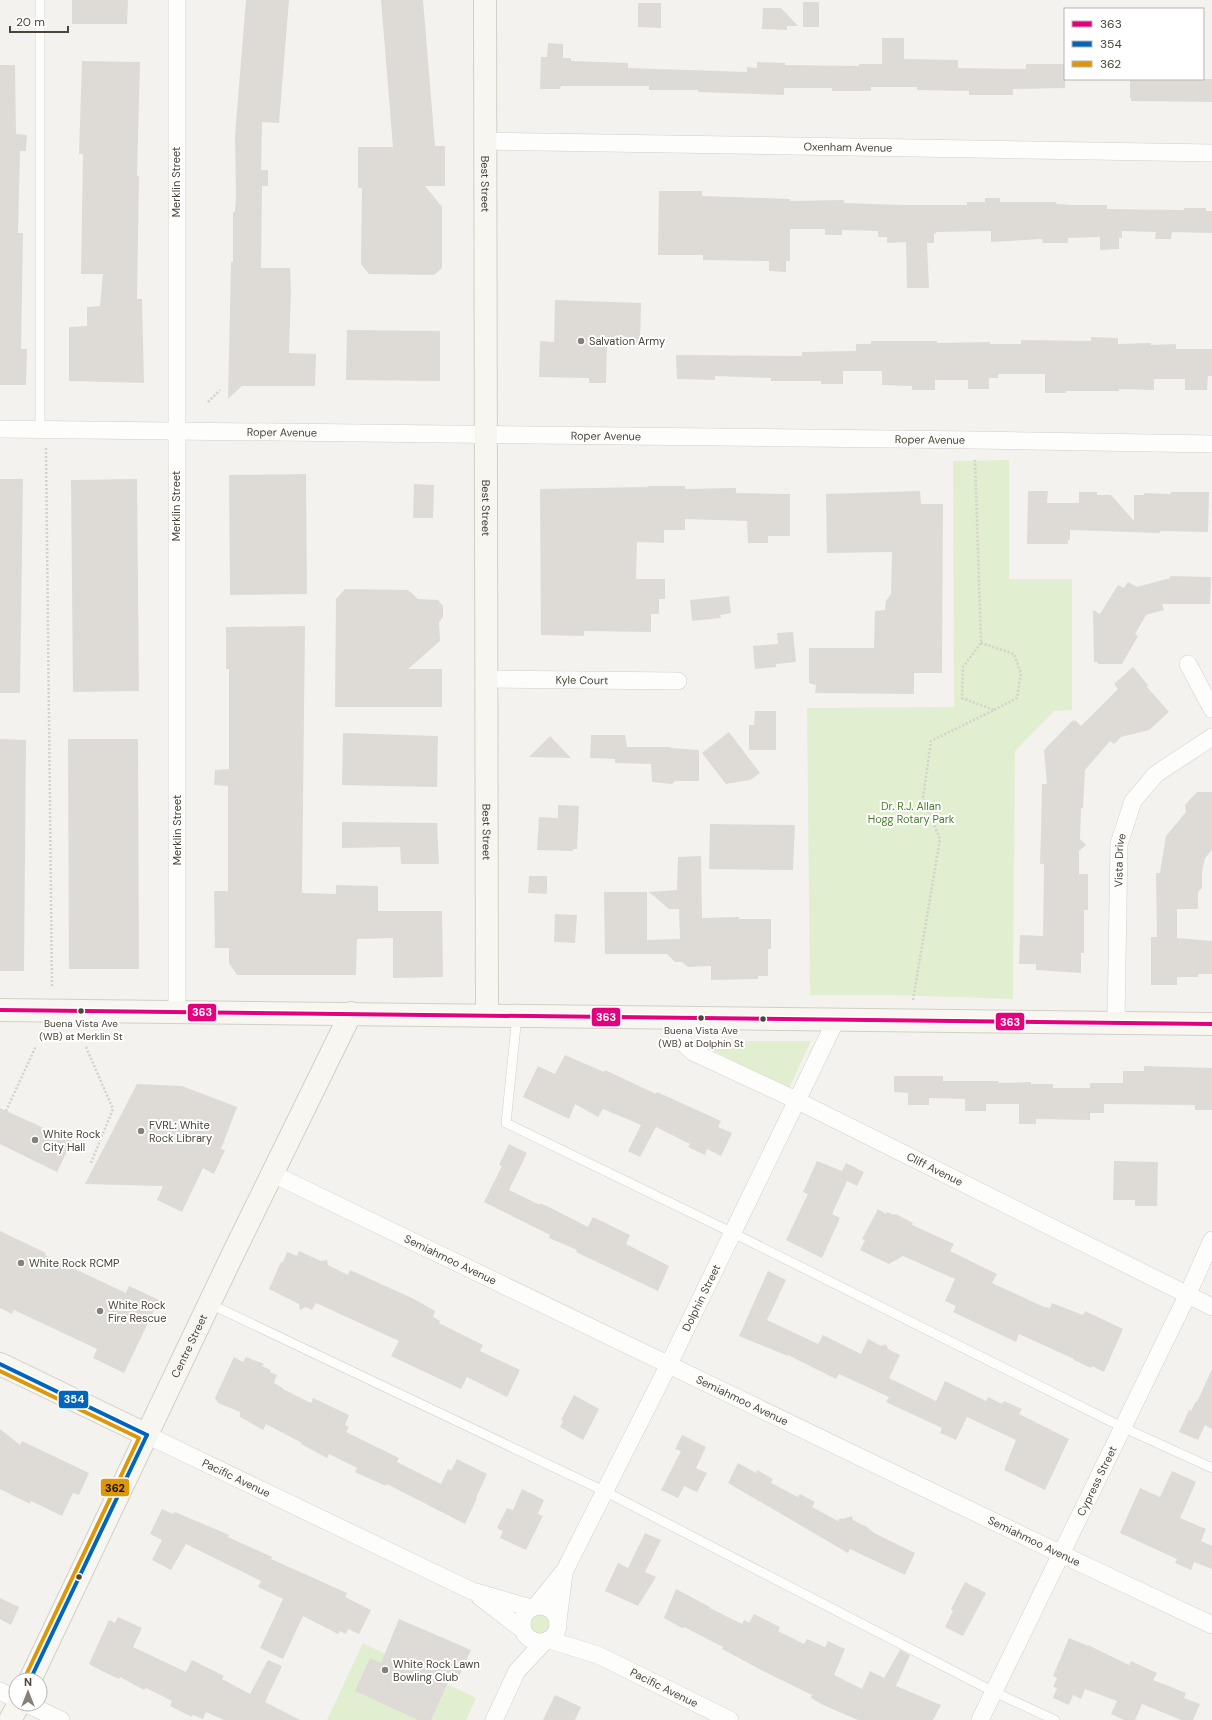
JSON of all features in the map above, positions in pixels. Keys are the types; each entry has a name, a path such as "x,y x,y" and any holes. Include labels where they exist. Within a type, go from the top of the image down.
{"street":[{"name":"Merklin Street","path":"177,0 177,1012"},
{"name":"Best Street","path":"485,0 484,141 487,1015"},
{"name":"Oxenham Avenue","path":"484,141 1212,153"},
{"name":"Roper Avenue","path":"0,429 1212,444"},
{"path":"1188,664 1212,709"},
{"name":"Kyle Court","path":"487,679 678,681"},
{"name":"Vista Drive","path":"1116,1024 1120,844 1133,801 1156,774 1212,737"},
{"path":"0,1010 1212,1024"},
{"name":"Centre Street","path":"34,1672 351,1013"},
{"name":"Cliff Avenue","path":"672,1017 678,1038 693,1052 796,1100 1187,1296 1212,1307"},
{"name":"Dolphin Street","path":"533,1607 564,1574 604,1491 669,1364 836,1020"},
{"name":"Semiahmoo Avenue","path":"273,1174 1061,1554 1212,1625"},
{"name":"Cypress Street","path":"980,1720 1187,1296 1212,1240"},
{"name":"Pacific Avenue","path":"0,1364 472,1591 533,1607"},
{"name":"Dolphin Street","path":"558,1622 564,1574"},
{"name":"Pacific Avenue","path":"472,1591 523,1631"},
{"path":"494,1720 518,1672 546,1641 557,1632 558,1622 556,1615 547,1607 533,1607 524,1614 522,1620 523,1631 518,1672"},
{"name":"Pacific Avenue","path":"558,1622 598,1655"},
{"path":"523,1631 532,1641 546,1641"},
{"name":"Pacific Avenue","path":"546,1641 598,1655 730,1720"},
{"path":"44,1712 61,1720"}],"lane":[{"path":"40,0 40,430"},
{"path":"517,1016 506,1123 733,1233 1122,1427 1212,1468"},
{"path":"210,1304 604,1491 994,1692 1055,1720"}],"path":[{"path":"208,402 220,390"},
{"path":"46,448 52,988"},
{"path":"975,460 982,642 962,667 962,698 994,710"},
{"path":"913,1000 940,838 923,798 931,741 1017,698 1021,673 1014,654 982,642"},
{"path":"6,1111 36,1046"},
{"path":"86,1047 113,1110 91,1164"}],"green space":[{"name":"Dr. R.J. Allan Hogg Rotary Park","path":"1009,460 1009,579 1072,579 1072,710 1054,711 1015,751 1013,999 892,995 810,995 807,708 954,707 953,461"},
{"path":"694,1041 811,1041 789,1088"},
{"path":"540,1607 552,1612 557,1624 552,1636 540,1641 528,1636 523,1624 528,1612"},
{"name":"White Rock Lawn Bowling Club","path":"363,1643 476,1698 466,1720 327,1720"}],"building":[{"path":"72,0 128,0 127,24 72,24"},
{"path":"246,0 289,0 279,123 262,122 261,170 268,170 268,186 262,186 261,268 290,268 291,289 289,353 316,354 315,386 242,386 228,399 231,262 233,262 233,212 235,212 236,195 235,135"},
{"path":"381,0 423,0 435,146 445,146 445,186 425,186 442,207 442,268 434,275 369,274 361,264 362,188 358,188 358,147 393,147"},
{"path":"803,2 819,2 819,27 803,27"},
{"path":"638,3 661,3 661,28 638,27"},
{"path":"763,8 781,8 798,26 787,26 787,30 762,29"},
{"path":"882,38 904,38 904,59 958,60 958,68 1026,69 1026,64 1064,64 1065,88 1013,89 1013,95 969,95 969,91 917,90 917,87 871,87 871,91 832,91 832,88 784,88 784,95 698,92 698,90 649,90 649,86 561,86 560,89 540,89 541,57 547,57 548,43 563,44 563,58 571,58 571,61 628,63 628,68 747,72 747,67 757,68 757,62 785,63 785,65 859,66 859,64 882,64"},
{"path":"82,61 140,62 137,176 139,176 137,299 142,299 144,383 69,381 69,327 87,326 87,307 100,306 103,274 81,274 83,154 79,154"},
{"path":"0,65 15,65 16,134 27,135 26,151 20,151 18,233 23,233 21,349 27,349 26,385 0,385"},
{"path":"1212,79 1212,102 1131,101 1130,80"},
{"path":"659,191 702,191 702,196 790,199 790,201 844,200 844,203 902,205 967,205 967,202 985,202 985,198 1000,198 1000,202 1056,202 1057,204 1071,205 1107,205 1107,209 1184,210 1184,208 1206,208 1206,211 1212,211 1212,233 1172,232 1171,239 1155,239 1156,232 1122,231 1122,238 1119,238 1119,249 1100,250 1100,237 1068,238 1068,243 1043,243 1042,239 991,242 991,231 936,232 936,234 934,233 934,243 927,243 929,288 907,288 906,242 887,243 887,237 878,237 878,231 842,230 842,235 825,235 825,229 790,229 790,261 786,261 786,272 769,271 769,261 703,260 703,255 658,255"},
{"name":"Salvation Army","path":"555,300 641,303 640,343 607,342 606,383 589,383 589,378 539,377 540,341 554,342"},
{"path":"347,330 440,331 440,381 346,380"},
{"path":"1091,337 1118,338 1118,344 1176,344 1176,349 1212,349 1212,376 1208,376 1207,390 1185,390 1185,379 1154,379 1154,390 1119,389 1119,391 1066,391 1066,393 1045,393 1045,374 998,374 998,378 989,378 989,389 968,389 968,380 935,380 935,390 912,390 912,386 882,385 882,371 843,371 843,384 821,384 821,381 771,381 771,378 715,376 715,380 677,379 676,355 802,356 802,352 856,351 856,344 871,344 871,341 937,341 937,343 990,342 990,344 1021,344 1021,340 1091,341"},
{"path":"306,474 307,594 230,595 229,475"},
{"path":"0,479 23,479 20,693 0,693"},
{"path":"137,479 139,691 73,692 71,480"},
{"path":"414,484 434,485 433,518 413,518"},
{"path":"685,486 685,489 736,488 736,493 790,494 790,536 768,536 768,543 748,543 747,521 685,519 685,530 664,530 664,543 637,542 636,579 665,579 665,599 659,599 659,614 651,614 651,632 584,631 584,636 541,635 540,489"},
{"path":"920,491 921,504 943,504 942,673 914,673 914,694 815,693 816,685 809,683 809,648 874,648 875,611 885,610 886,601 891,594 892,552 827,553 826,494"},
{"path":"1028,491 1048,491 1047,503 1079,503 1079,492 1097,492 1097,495 1111,495 1134,521 1134,495 1144,495 1144,493 1171,494 1171,492 1209,492 1208,532 1160,531 1160,533 1070,530 1070,540 1068,540 1068,544 1027,544"},
{"path":"1170,576 1211,577 1210,604 1162,604 1164,610 1146,615 1135,634 1138,636 1122,664 1098,664 1098,662 1094,662 1093,610 1100,614 1118,585 1124,588 1128,582 1137,587 1170,578"},
{"path":"345,589 408,590 418,599 438,600 443,606 443,617 439,622 440,641 408,669 442,669 442,707 335,707 336,599"},
{"path":"729,596 731,613 720,615 721,618 692,621 690,600"},
{"path":"305,626 302,893 336,894 336,885 378,886 378,911 442,911 443,977 393,978 393,938 357,939 356,975 237,975 229,963 229,948 215,948 214,891 228,891 228,786 214,785 215,770 229,769 229,669 226,669 226,627"},
{"path":"793,632 796,662 776,664 776,667 755,669 753,646 778,644 777,633"},
{"path":"1133,667 1148,685 1147,687 1169,712 1149,730 1121,737 1114,744 1110,741 1085,770 1083,808 1081,808 1080,839 1086,845 1079,851 1079,874 1088,874 1088,910 1084,910 1084,953 1081,953 1081,973 1036,970 1036,964 1019,964 1020,935 1043,936 1044,864 1040,864 1042,784 1047,784 1044,750 1073,720 1081,726 1118,689 1114,684"},
{"path":"755,711 776,711 776,750 749,750 749,725 754,725"},
{"path":"729,732 760,773 750,780 726,784 702,753"},
{"path":"343,733 438,736 437,787 342,785"},
{"path":"591,735 625,735 627,747 670,747 699,750 699,781 675,781 672,784 652,782 651,764 615,763 615,759 590,758"},
{"path":"550,736 571,758 529,757"},
{"path":"0,739 26,740 24,971 0,971"},
{"path":"68,739 138,739 139,969 69,969"},
{"path":"1197,792 1212,792 1212,850 1205,858 1202,872 1202,888 1198,892 1198,909 1177,909 1177,938 1212,941 1212,974 1198,974 1198,977 1177,977 1177,985 1151,985 1151,937 1157,937 1156,873 1160,873 1166,836 1186,812 1185,805"},
{"path":"558,805 579,806 577,849 573,849 573,851 537,850 539,817 558,818"},
{"path":"342,822 437,823 439,864 401,864 400,847 342,848"},
{"path":"710,824 795,825 793,870 709,869"},
{"path":"701,856 702,918 739,917 739,919 771,919 771,949 768,949 768,976 758,976 758,979 711,980 711,966 688,967 682,962 675,962 667,954 605,954 604,892 647,892 647,940 680,939 679,909 669,909 649,892 677,890 678,857"},
{"path":"529,876 547,876 547,894 528,893"},
{"path":"555,914 577,915 575,943 554,942"},
{"path":"565,1055 604,1072 605,1070 656,1094 657,1092 721,1121 718,1127 732,1133 721,1156 707,1149 705,1155 688,1147 690,1144 656,1127 640,1157 628,1151 641,1125 603,1109 598,1117 575,1104 569,1119 523,1097 538,1066 555,1074"},
{"path":"1144,1066 1212,1068 1212,1110 1195,1110 1195,1105 1104,1104 1104,1113 1090,1113 1090,1120 1036,1119 1036,1124 1019,1124 1019,1104 986,1104 986,1111 965,1111 965,1099 929,1098 929,1105 908,1105 908,1093 894,1092 894,1076 943,1076 943,1081 998,1081 999,1083 1031,1082 1031,1084 1053,1084 1053,1088 1090,1088 1090,1083 1123,1083 1123,1071 1144,1071"},
{"path":"137,1084 182,1086 237,1107 221,1149 225,1150 214,1174 203,1168 182,1212 157,1200 163,1186 85,1184"},
{"name":"White Rock City Hall","path":"0,1108 72,1141 57,1172 0,1144"},
{"path":"509,1144 527,1153 509,1190 540,1205 540,1203 549,1207 588,1227 593,1217 630,1235 626,1244 669,1266 658,1291 576,1252 577,1250 549,1238 550,1235 484,1202 502,1166 499,1165"},
{"path":"817,1161 842,1171 846,1163 864,1172 857,1186 847,1181 832,1214 840,1218 822,1258 786,1240 808,1194 803,1192"},
{"path":"1114,1161 1158,1162 1157,1206 1135,1206 1135,1200 1113,1200"},
{"path":"878,1209 886,1214 887,1212 894,1215 896,1214 913,1223 912,1225 954,1244 950,1251 997,1274 992,1283 1044,1307 1050,1308 1052,1303 1083,1315 1085,1311 1123,1329 1104,1372 1092,1366 1091,1368 1019,1334 1016,1342 953,1312 956,1306 945,1301 955,1279 903,1256 889,1264 860,1250 865,1240 862,1239"},
{"name":"White Rock Fire Rescue","path":"0,1231 46,1253 45,1255 126,1293 129,1286 159,1300 124,1373 93,1358 97,1349 14,1310 12,1314 0,1308"},
{"path":"299,1251 321,1261 327,1260 328,1265 348,1275 350,1270 412,1298 435,1311 433,1317 440,1321 439,1323 483,1345 480,1351 520,1370 507,1397 467,1377 461,1389 391,1356 399,1341 316,1303 312,1310 306,1307 300,1310 299,1304 269,1289 287,1252 297,1256"},
{"path":"768,1271 786,1280 767,1320 818,1344 823,1335 861,1354 868,1339 881,1346 886,1344 888,1349 900,1355 889,1378 936,1401 945,1381 986,1401 988,1397 1002,1404 1004,1401 1022,1409 1019,1414 1069,1439 1045,1490 1004,1470 1016,1440 967,1417 956,1440 940,1433 942,1428 886,1402 889,1397 839,1374 836,1379 788,1355 739,1336"},
{"path":"234,1357 243,1362 246,1357 264,1364 262,1366 271,1370 270,1372 277,1375 274,1383 283,1389 311,1403 313,1398 349,1415 345,1425 349,1427 346,1432 399,1458 397,1462 441,1484 448,1469 451,1471 457,1459 487,1474 465,1524 387,1484 386,1486 355,1472 357,1468 329,1454 327,1458 266,1424 263,1430 240,1417 240,1412 218,1403 215,1398"},
{"path":"1212,1369 1212,1429 1205,1425 1198,1440 1179,1432 1189,1410 1191,1411 1196,1401 1197,1402"},
{"path":"574,1395 599,1409 583,1440 560,1427 563,1421 561,1420"},
{"path":"0,1429 20,1445 22,1441 89,1473 79,1495 73,1493 62,1516 31,1501 30,1504 0,1489"},
{"path":"682,1435 706,1447 696,1468 707,1473 697,1492 684,1486 678,1498 661,1490 681,1451 675,1449"},
{"path":"738,1463 756,1473 757,1470 773,1479 771,1483 798,1497 800,1494 815,1502 812,1507 838,1521 840,1518 842,1519 852,1516 853,1520 867,1527 874,1533 915,1553 905,1575 850,1549 848,1553 728,1483"},
{"path":"1172,1471 1196,1482 1180,1518 1206,1529 1201,1541 1212,1546 1212,1569 1194,1562 1191,1570 1175,1563 1177,1559 1120,1533 1140,1488 1160,1497"},
{"path":"522,1489 544,1500 538,1514 543,1516 526,1550 500,1538 503,1531 497,1528 507,1508 513,1510"},
{"path":"162,1509 173,1514 175,1512 229,1535 228,1537 272,1557 271,1559 347,1593 345,1597 371,1610 359,1634 348,1629 346,1634 340,1631 338,1634 303,1616 283,1659 260,1648 283,1599 258,1587 261,1581 186,1544 171,1570 152,1560 162,1540 150,1534"},
{"path":"645,1533 661,1540 645,1572 656,1577 638,1606 605,1591 618,1563 628,1568"},
{"path":"965,1582 986,1593 963,1636 945,1627 953,1611 951,1609"},
{"path":"676,1589 742,1624 744,1620 749,1623 754,1614 780,1627 778,1631 804,1644 807,1639 825,1647 828,1641 845,1649 834,1675 862,1689 870,1671 884,1678 900,1650 910,1655 896,1686 941,1705 933,1720 858,1720 823,1705 811,1698 812,1695 722,1649 723,1647 664,1618"},
{"path":"0,1598 19,1607 11,1625 0,1619"},
{"path":"118,1617 142,1628 133,1647 186,1672 192,1660 224,1676 222,1679 250,1694 268,1660 282,1666 265,1702 300,1720 224,1720 206,1712 203,1719 193,1715 192,1717 170,1706 172,1701 146,1688 144,1690 120,1677 119,1679 89,1664 109,1620 115,1623"},
{"path":"399,1619 471,1650 457,1681 450,1678 431,1720 418,1720 355,1691 370,1658 381,1663"},
{"path":"1069,1638 1088,1645 1129,1665 1131,1661 1157,1673 1153,1680 1186,1693 1184,1698 1200,1704 1193,1720 1181,1720 1142,1704 1135,1720 1124,1720 1111,1714 1117,1701 1085,1689 1081,1699 1073,1695 1069,1705 1053,1698 1057,1688 1053,1687 1057,1678 1053,1676"},
{"path":"555,1695 581,1707 575,1720 543,1720"}],"transit line":[{"name":"363","path":"0,1010 1212,1024"},
{"name":"354","path":"0,1364 147,1435"},
{"name":"362","path":"0,1371 139,1438 27,1672"},
{"name":"354","path":"34,1672 147,1435"}],"place":[{"name":"Salvation Army","path":"581,341"},
{"name":"Buena Vista Ave (WB) at Merklin St","path":"81,1011"},
{"name":"Buena Vista Ave (WB) at Dolphin St","path":"701,1018"},
{"name":"FVRL: White Rock Library","path":"141,1131"},
{"name":"White Rock City Hall","path":"35,1140"},
{"name":"White Rock RCMP","path":"21,1263"},
{"name":"White Rock Fire Rescue","path":"100,1311"},
{"name":"White Rock Lawn Bowling Club","path":"385,1670"}]}
